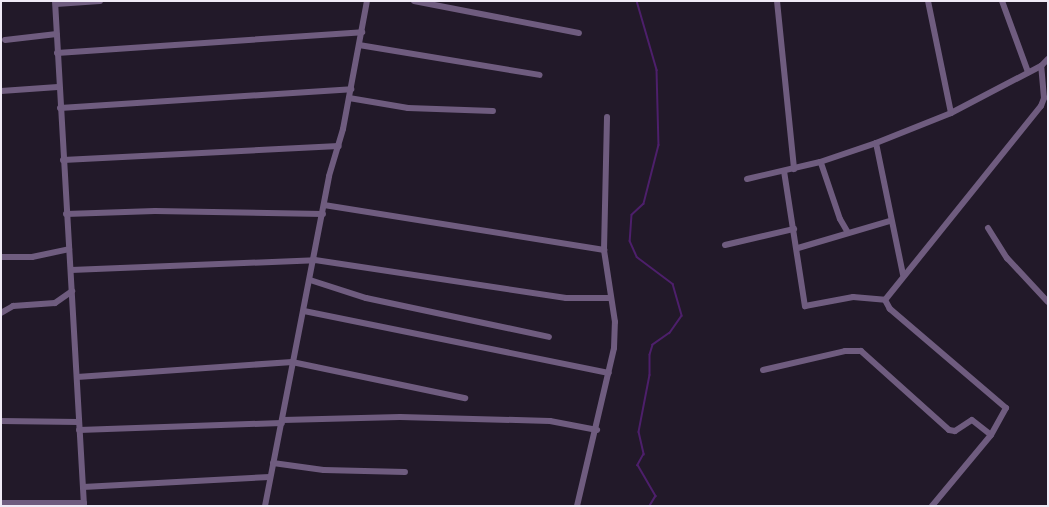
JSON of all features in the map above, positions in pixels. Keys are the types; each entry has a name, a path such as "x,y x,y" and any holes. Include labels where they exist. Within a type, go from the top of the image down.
{"street":[{"path":"1,503 84,505 71,270 58,87 55,2 100,1"},
{"path":"265,506 283,421 292,362 315,260 324,205 339,146 351,89 367,1"},
{"path":"414,1 579,33"},
{"path":"777,1 794,169"},
{"path":"928,1 950,113"},
{"path":"1002,1 1028,72"},
{"path":"57,53 362,32"},
{"path":"6,40 57,34"},
{"path":"360,45 540,75"},
{"path":"747,179 794,169 876,143 950,113 1041,66 1048,59"},
{"path":"885,300 903,275 1041,106 1044,98 1041,66"},
{"path":"1,91 58,87"},
{"path":"60,108 351,89"},
{"path":"349,98 408,108 493,111"},
{"path":"578,506 597,430 609,373 615,322 609,298 604,250 607,117"},
{"path":"876,143 890,221 903,275"},
{"path":"63,160 339,146"},
{"path":"821,164 840,219 848,233"},
{"path":"784,171 798,248 805,306 853,297 885,300"},
{"path":"324,205 604,250"},
{"path":"66,214 155,211 323,214"},
{"path":"798,248 890,221"},
{"path":"988,228 1006,258 1048,302"},
{"path":"725,245 794,229"},
{"path":"1,257 32,257 69,249"},
{"path":"71,270 315,260 566,298 609,298"},
{"path":"310,280 404,307 549,337"},
{"path":"1,313 13,306 55,303 72,291"},
{"path":"885,300 890,309 1004,406 1004,415 991,435 932,506"},
{"path":"304,311 609,373"},
{"path":"763,370 845,351 861,351 949,430 955,431 970,419 991,435"},
{"path":"77,377 292,362 465,398"},
{"path":"79,430 400,417 550,420 597,430"},
{"path":"1,421 79,422"},
{"path":"273,463 324,470 405,472"},
{"path":"83,487 270,478"}],"waterway":[{"path":"637,1 657,70 659,145 644,204 632,215 630,241 637,257 673,284 682,316 670,333 653,345 650,355 650,375 639,432 644,454 638,465 656,496 650,506"}]}
